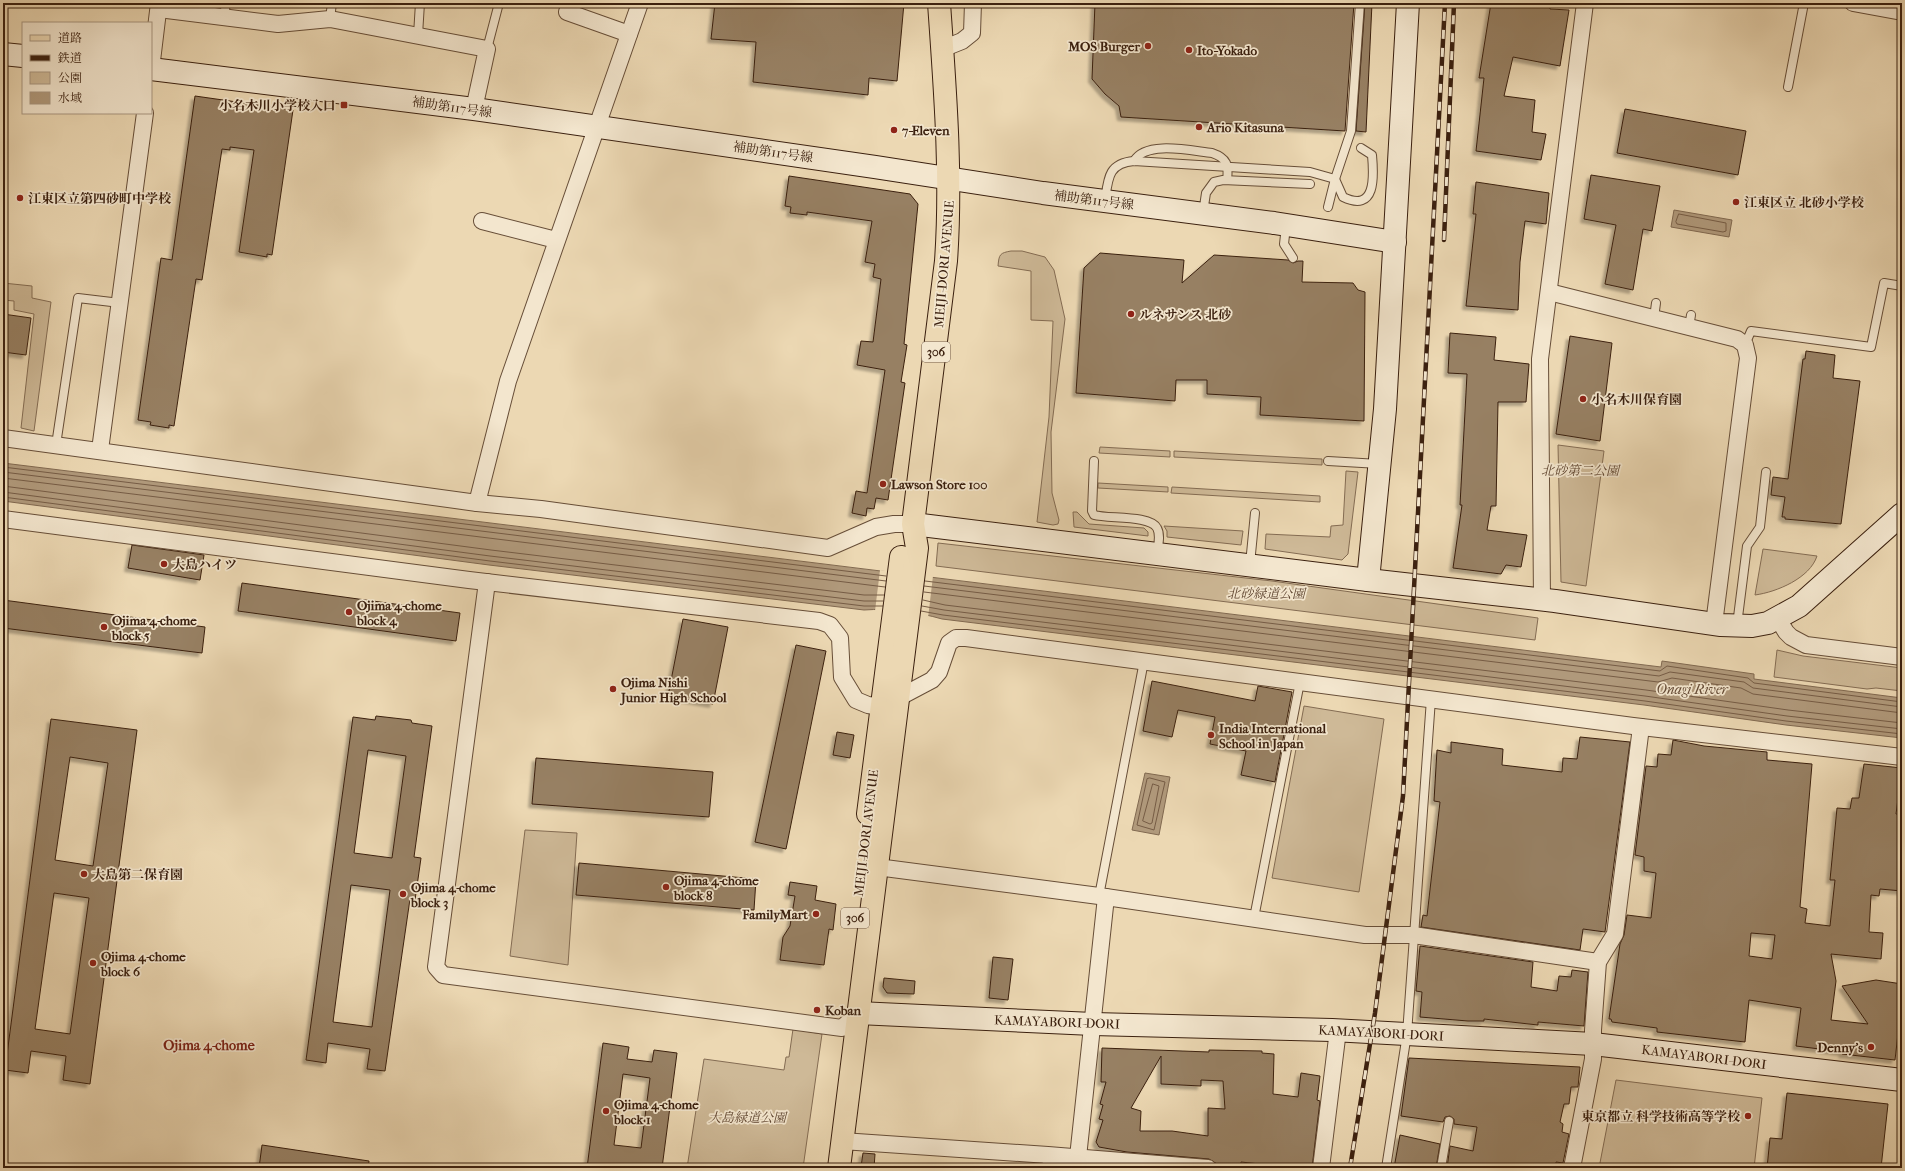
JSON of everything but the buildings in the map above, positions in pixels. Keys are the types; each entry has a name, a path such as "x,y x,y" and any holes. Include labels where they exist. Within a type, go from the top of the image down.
{"main road":[{"name":"MEIJI-DORI AVENUE","path":"824,1168 842,1028 890,702 946,261 949,217 949,179 938,3"},
{"name":"MEIJI-DORI AVENUE","path":"839,1168 877,867 890,702"}],"street":[{"path":"570,3 567,12 629,34"},
{"path":"476,503 508,381 595,126 640,3"},
{"path":"942,49 962,41 972,33 973,3"},
{"path":"1368,580 1385,409 1408,3"},
{"path":"1542,600 1540,359 1585,3"},
{"path":"1853,3 1879,5 1902,12"},
{"path":"152,61 159,6 225,10 278,24 330,19 487,49 474,109"},
{"path":"3,54 22,56"},
{"name":"補助第117号線","path":"152,69 474,109 875,166 949,179 1105,202 1203,213 1395,242"},
{"path":"100,450 145,114"},
{"path":"482,221 556,240"},
{"path":"1549,292 1655,311 1725,330 1745,345 1748,358 1714,624"},
{"path":"3,438 100,450 476,503 549,510 828,548 876,527 894,524 913,524 1250,566 1542,600 1737,626 1768,623 1778,619 1811,597 1902,514"},
{"path":"3,519 487,582 819,621 830,625 840,638 842,677 856,700 868,705 890,702 932,680 939,672 949,643 956,638 966,638 1641,727 1902,757"},
{"path":"487,582 436,968 442,974 842,1028 858,1013"},
{"path":"1778,619 1786,632 1798,642 1902,657"},
{"path":"1572,1168 1593,1059 1598,962 1615,934 1641,727"},
{"path":"877,867 1103,896 1365,935 1413,935 1598,962"},
{"path":"1078,1157 1093,1024 1103,896"},
{"name":"KAMAYABORI-DORI","path":"858,1013 1093,1024 1338,1030 1593,1044 1902,1080"},
{"path":"1321,1168 1338,1030"},
{"path":"842,1141 1047,1161 1078,1157 1208,1168"}],"lane":[{"path":"330,19 332,3"},
{"path":"418,35 420,3"},
{"path":"487,49 499,3"},
{"path":"1328,206 1335,179 1351,131 1360,3"},
{"path":"1788,87 1804,3"},
{"path":"1134,161 1142,152 1156,148 1212,153 1221,156 1226,160 1228,167 1228,180"},
{"path":"1335,179 1343,197 1353,202 1359,202 1371,192 1374,173 1372,155 1361,148"},
{"path":"1105,202 1108,177 1111,171 1122,162 1134,161 1310,172 1335,179"},
{"path":"1203,213 1208,188 1214,182 1228,180 1310,184"},
{"path":"1287,225 1284,244 1293,258"},
{"path":"1745,345 1750,331 1871,347 1884,283 1902,286"},
{"path":"56,445 78,298 120,303"},
{"path":"1094,461 1092,503 1094,515 1109,518 1147,521 1154,524 1159,533 1157,554"},
{"path":"1328,461 1380,464"},
{"path":"1737,626 1747,546 1760,527 1766,472"},
{"path":"1250,566 1255,513"},
{"path":"1103,896 1144,661"},
{"path":"1254,918 1300,682"},
{"path":"1386,1168 1407,1034 1413,935 1426,790 1431,699"},
{"path":"1440,1168 1449,1121"}],"green space":[{"path":"1022,251 1045,257 1054,270 1065,319 1051,432 1052,493 1059,520 1058,524 1053,525 1037,522 1049,417 1053,321 1031,320 1031,271 998,266 1001,255 1004,252"},
{"path":"3,283 32,286 32,298 51,302 34,431 21,428 34,314 14,310 14,301 3,300"},
{"name":"北砂第二公園","path":"1558,445 1604,451 1586,586 1561,582"},
{"path":"1100,447 1170,451 1170,457 1099,453"},
{"path":"1174,451 1322,459 1322,465 1174,457"},
{"path":"1346,471 1358,472 1348,554 1342,560 1265,549 1266,534 1330,537 1331,526 1343,525"},
{"path":"1098,483 1168,487 1168,492 1098,488"},
{"path":"1172,487 1320,496 1320,502 1171,493"},
{"path":"1073,512 1077,512 1089,524 1144,528 1148,532 1148,536 1074,527"},
{"path":"1164,526 1243,531 1241,545 1167,537 1167,531"},
{"name":"北砂緑道公園","path":"938,543 1272,581 1538,618 1535,640 936,566"},
{"path":"1763,549 1817,556 1807,571 1792,583 1773,591 1755,595"},
{"path":"1777,650 1803,656 1902,668 1902,691 1876,688 1867,689 1774,677"},
{"path":"1304,706 1384,719 1359,892 1272,878"},
{"path":"525,830 577,833 568,965 510,956"},
{"name":"大島緑道公園","path":"793,1029 822,1034 803,1168 687,1168 704,1059 784,1070 786,1057 789,1057"},
{"path":"1616,1080 1762,1098 1754,1168 1599,1168"}],"water":[{"path":"1674,210 1732,220 1729,237 1671,227"},
{"name":"Onagi River","path":"3,463 1661,667 1662,661 1754,674 1754,679 1902,698 1902,738 1786,725 1644,705 942,619 903,611 864,610 489,565 3,501"},
{"path":"1145,773 1170,777 1159,835 1132,830"}],"pier":[{"path":"880,570 933,576 928,618 875,611"}],"railway":[{"path":"1350,1168 1375,1013 1403,796 1445,3"},
{"path":"1444,240 1454,3"}],"place":[{"name":"MOS Burger","path":"1148,46"},
{"name":"Ito-Yokado","path":"1189,50"},
{"name":"小名木川小学校入口","path":"344,105"},
{"name":"Ario Kitasuna","path":"1199,127"},
{"name":"7-Eleven","path":"894,130"},
{"name":"江東区立第四砂町中学校","path":"20,198"},
{"name":"江東区立 北砂小学校","path":"1736,202"},
{"name":"ルネサンス 北砂","path":"1131,314"},
{"name":"小名木川保育園","path":"1583,399"},
{"name":"Lawson Store 100","path":"883,484"},
{"name":"大島ハイツ","path":"164,564"},
{"name":"Ojima 4-chome block 4","path":"349,612"},
{"name":"Ojima 4-chome block 5","path":"104,627"},
{"name":"Ojima Nishi Junior High School","path":"613,689"},
{"name":"India International School in Japan","path":"1211,735"},
{"name":"大島第二保育園","path":"84,874"},
{"name":"Ojima 4-chome block 8","path":"666,887"},
{"name":"Ojima 4-chome block 3","path":"403,894"},
{"name":"FamilyMart","path":"816,914"},
{"name":"Ojima 4-chome block 6","path":"93,963"},
{"name":"Koban","path":"817,1010"},
{"name":"Denny's","path":"1871,1047"},
{"name":"Ojima 4-chome block 1","path":"606,1111"},
{"name":"東京都立 科学技術高等学校","path":"1748,1116"}],"district":[{"name":"Ojima 4-chome","path":"209,1045"}]}
